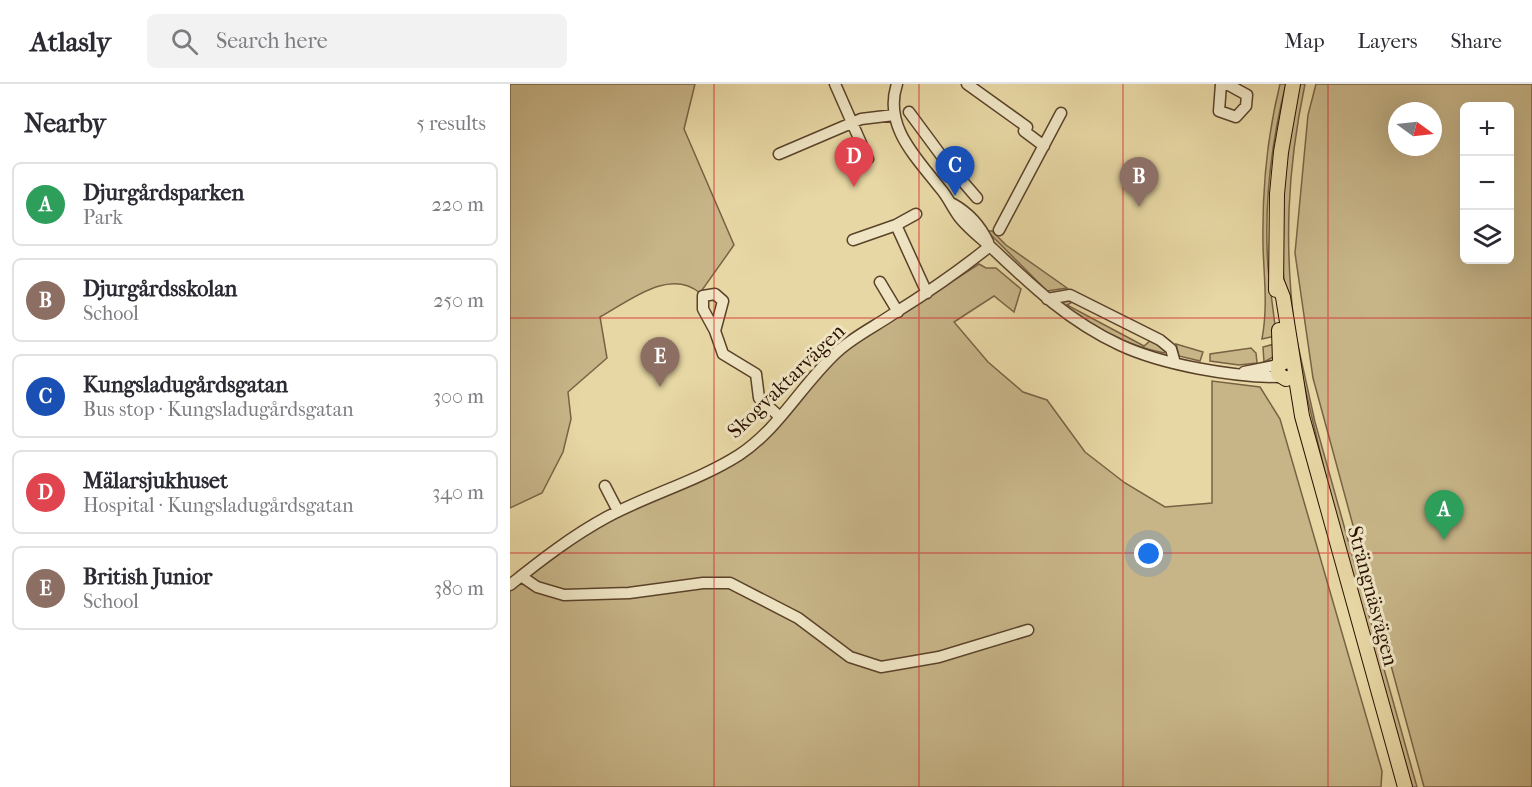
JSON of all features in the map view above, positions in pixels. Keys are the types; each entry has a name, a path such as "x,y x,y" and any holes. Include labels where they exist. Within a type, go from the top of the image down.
{"main road":[{"name":"Strängnäsvägen","path":"1293,84 1276,194 1277,282 1283,297 1285,370 1302,416 1405,787"}],"street":[{"path":"835,84 868,159"},
{"path":"897,84 894,115 899,133 952,204 959,217 1047,299 1086,328 1122,346 1175,363 1242,373 1285,370"},
{"path":"967,84 1044,146"},
{"path":"1221,84 1219,111 1236,117 1246,106 1247,95 1227,84"},
{"path":"909,112 941,156 977,198"},
{"path":"999,230 1061,113"},
{"path":"779,154 861,119 894,115"},
{"path":"926,169 941,156"},
{"path":"853,240 896,225 916,214"},
{"path":"896,225 927,293"},
{"name":"Skogvaktarvägen","path":"510,585 578,534 618,511 719,467 757,441 837,352 927,293 990,246"},
{"path":"880,282 898,312"},
{"path":"1047,299 1070,295 1160,340 1171,349 1175,363"},
{"path":"715,331 723,354 756,374 759,398 780,417"},
{"path":"605,486 618,511"},
{"path":"521,576 537,587 564,595 628,593 703,583 730,583 798,618 850,657 882,667 939,657 1028,630"}],"shaded area":[{"path":"510,84 695,84 684,129 734,245 700,293 688,286 662,285 636,296 600,317 607,358 568,392 571,419 563,452 542,493 510,508"},
{"path":"1280,84 1286,84 1276,129 1267,221 1268,267 1276,336 1262,339 1265,304 1263,205 1269,144"},
{"path":"1300,84 1305,84 1294,147 1289,208 1289,269 1295,332 1292,333 1285,292 1282,222 1291,129"},
{"path":"1316,84 1532,84 1532,787 1424,787 1313,378 1295,253 1308,115"},
{"path":"987,231 992,231 1006,245 1067,288 1047,291"},
{"path":"979,264 986,268 996,268 1021,289 1014,312 994,296 954,322 988,362 1023,392 1047,400 1085,452 1125,483 1165,507 1212,503 1212,381 1260,387 1280,419 1382,771 1381,787 510,787 510,590 598,526 723,468 847,349"},
{"path":"1066,299 1074,301 1067,305 1144,346 1151,340 1166,350 1164,353 1150,350 1110,334 1061,303"},
{"path":"1294,341 1297,341 1315,422 1417,787 1412,787 1330,494"},
{"path":"1278,343 1273,357 1264,362 1263,347"},
{"path":"1176,344 1203,352 1200,361 1179,356"},
{"path":"1251,348 1256,353 1257,363 1239,365 1210,361 1210,354"}],"place":[{"name":"Mälarsjukhuset","path":"854,187"},
{"name":"Kungsladugårdsgatan","path":"955,196"},
{"name":"Djurgårdsskolan","path":"1139,207"},
{"name":"British Junior","path":"660,387"},
{"name":"Djurgårdsparken","path":"1444,540"}]}
